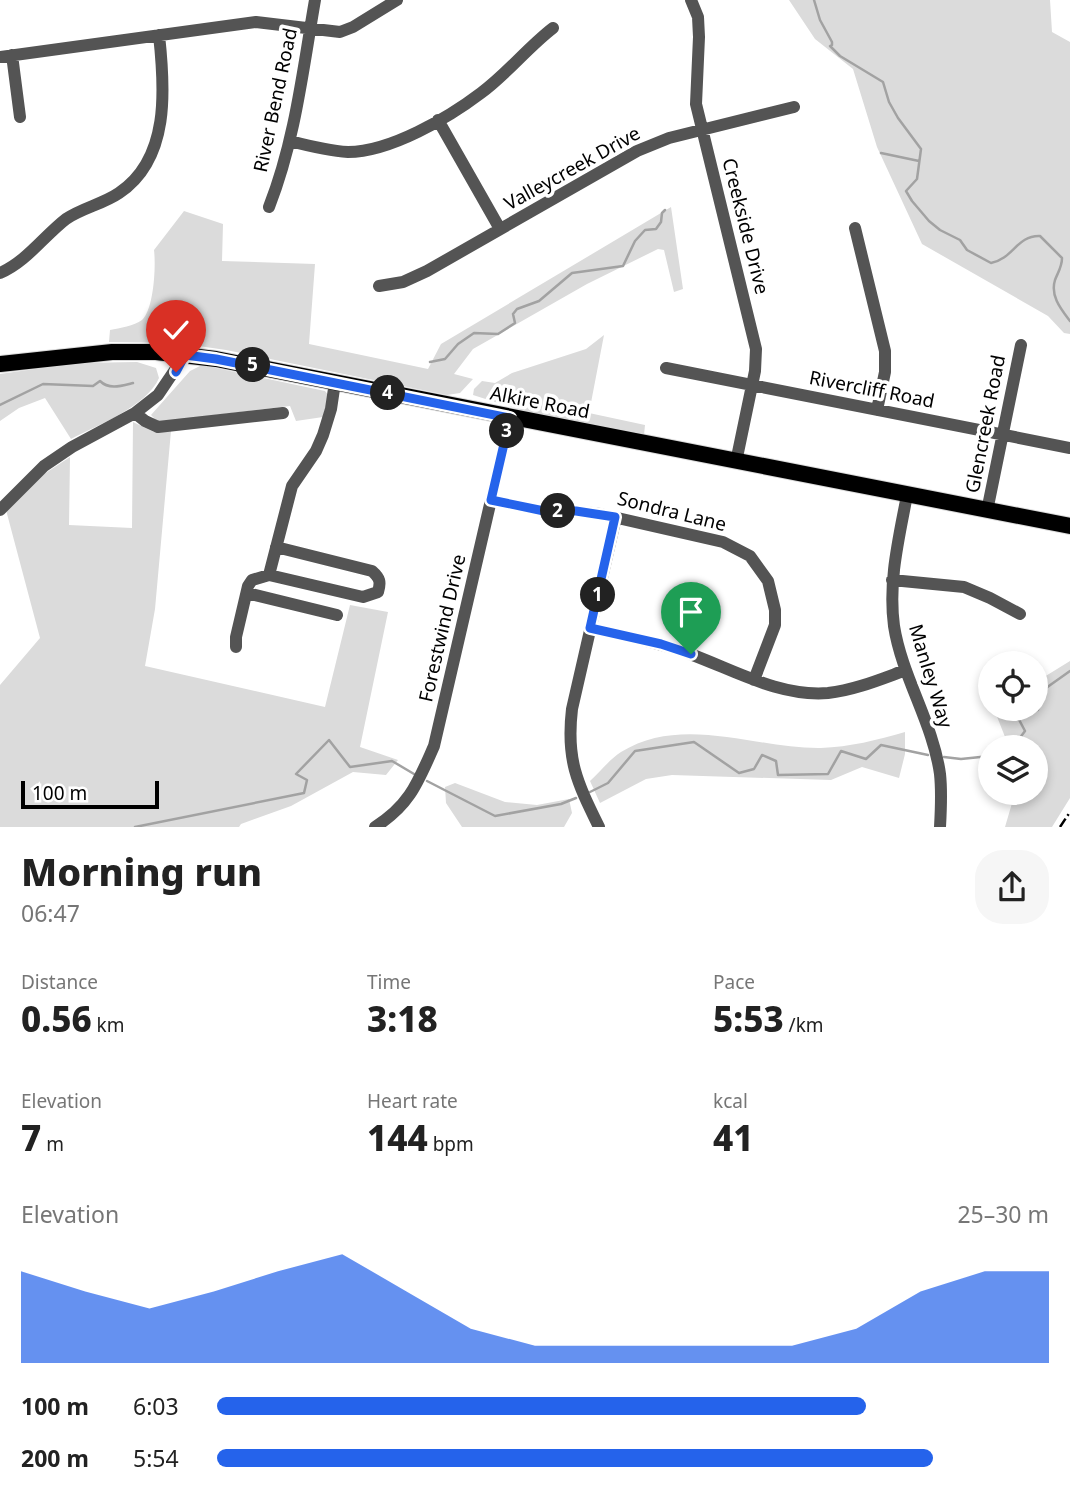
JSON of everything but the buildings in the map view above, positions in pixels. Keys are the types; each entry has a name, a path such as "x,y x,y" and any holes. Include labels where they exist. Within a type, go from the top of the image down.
{"main road":[{"name":"Alkire Road","path":"0,364 112,352 185,355 248,364 510,418 1070,526"}],"street":[{"name":"River Bend Road","path":"269,207 281,177 290,141 315,0"},
{"path":"20,117 6,56 256,22 340,32 397,0"},
{"name":"Creekside Drive","path":"691,0 698,17 699,37 695,92 702,130 752,327 756,356 736,462"},
{"path":"290,141 334,151 365,151 394,143 481,93 553,28"},
{"path":"0,273 18,264 54,228 71,216 116,195 132,184 143,170 152,153 163,107 164,80 159,35"},
{"name":"Valleycreek Drive","path":"379,286 403,282 427,271 637,151 669,138 794,107"},
{"path":"438,120 500,229"},
{"path":"855,228 885,351 885,372 877,410"},
{"name":"Glencreek Road","path":"987,511 1021,345"},
{"path":"0,510 44,466 72,447 135,413 158,395 185,355"},
{"name":"Rivercliff Road","path":"666,368 1070,448"},
{"path":"268,575 292,486 316,451 323,435 335,382"},
{"path":"135,413 158,427 283,413"},
{"name":"Forestwind Drive","path":"376,827 400,808 415,790 434,746 510,418"},
{"name":"Manley Way","path":"907,495 892,580 894,627 940,772 940,827"},
{"name":"Sondra Lane","path":"491,500 536,510 576,511 615,517 723,542 750,556 768,581 773,595 775,625 754,680"},
{"path":"599,827 576,780 570,750 572,709 615,517"},
{"path":"236,648 252,580 268,575 363,597 377,592 380,585 379,577 372,571 276,547"},
{"path":"892,580 964,587 1020,614"},
{"path":"247,593 337,615"},
{"path":"590,628 661,644 754,680 783,688 828,693 858,687 906,670"}],"shaded area":[{"path":"789,0 1050,0 1052,32 1070,42 1070,334 1064,333 1048,316 922,244 877,147 853,69 815,39"},
{"path":"671,207 683,289 674,292 664,250 658,249 587,284 473,349 454,374 473,379 460,393 447,395 226,350 178,343 109,342 110,330 135,324 146,314 153,287 154,250 184,211 223,224 222,261 315,264 309,344 428,369 441,344"},
{"path":"604,335 589,413 645,425 644,435 543,417 473,395 474,389 482,381 495,383 512,373 586,349"},
{"path":"137,362 156,368 159,378 153,388 121,414 71,439 45,398 19,408 0,421 0,374 77,363"},
{"path":"202,365 325,391 329,396 323,417 296,421 290,406 158,422 151,415 190,371"},
{"path":"133,422 154,432 171,431 155,609 145,666 325,707 350,605 388,612 360,747 398,760 386,775 353,772 291,806 239,827 0,827 0,685 40,638 6,510 35,480 70,457 69,525 132,528"},
{"path":"1070,661 1070,798 1052,827 1005,827 1011,805 1048,805 1048,735 1004,735 999,721 1048,721 1048,675"},
{"path":"905,732 905,754 899,778 862,767 831,780 672,775 646,779 600,803 590,781 621,752 645,741 669,735 720,736 821,748 863,743"},
{"path":"455,783 505,802 537,805 569,799 572,813 564,827 462,827 446,803 445,787"}],"waterway":[{"path":"814,0 820,20 832,42 830,46 840,56 883,82 889,102 898,118 921,149 917,179 906,191 912,201 940,230 960,240 967,250 991,263 1005,257 1026,239 1040,236 1062,258 1054,291 1057,302 1070,321"},
{"path":"881,153 919,161"},
{"path":"430,362 445,359 458,344 474,333 498,334 515,323 513,314 517,309 539,301 572,273 623,266 635,241 645,230 656,229 665,210"},
{"path":"0,405 43,384 93,386 100,381 107,386 115,386 133,383"},
{"path":"1022,735 1025,731 1015,712 1038,710 1039,693 1070,671"},
{"path":"135,827 304,793 307,780 296,774 329,740 350,767 392,761 414,774"},
{"path":"590,792 608,783 635,751 694,742 739,773 754,769 762,755 776,761 778,775 828,774 841,751 866,759 881,745 928,755"},
{"path":"944,757 978,757"},
{"path":"427,781 495,816 561,804 576,798"}],"railway":[{"path":"1060,827 1070,812"}],"route":[{"path":"176,372 185,355 216,359 510,418 491,500 528,509 576,511 615,517 590,628 661,644 691,654"}]}
